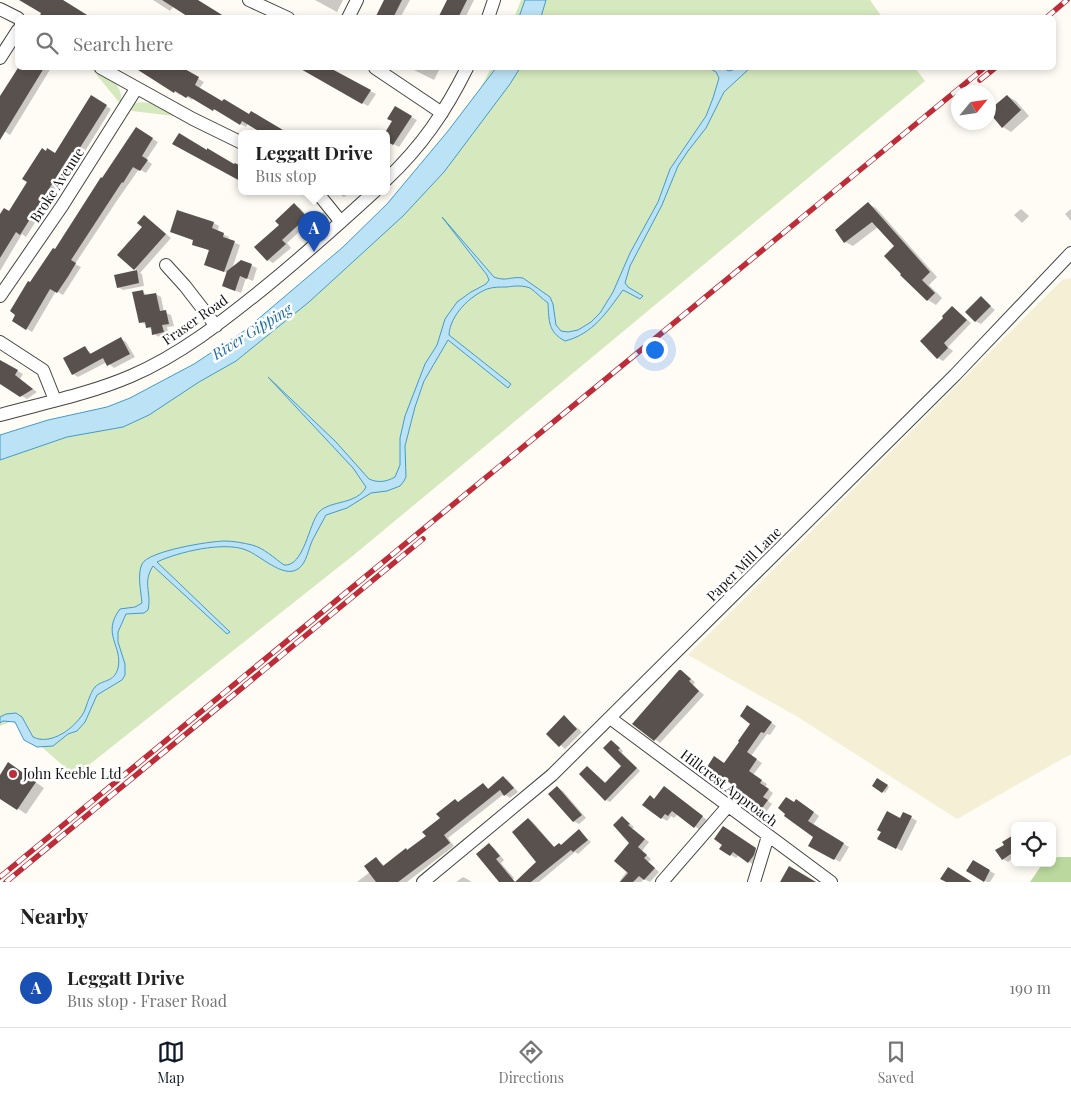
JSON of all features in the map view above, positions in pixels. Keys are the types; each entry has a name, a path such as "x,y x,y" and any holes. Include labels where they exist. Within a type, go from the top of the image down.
{"street":[{"path":"249,0 282,15"},
{"path":"350,15 357,0"},
{"path":"489,15 494,0"},
{"path":"0,9 15,16"},
{"path":"0,58 15,35"},
{"path":"104,70 136,89 238,141"},
{"path":"378,70 442,113"},
{"path":"390,176 426,138 466,70"},
{"name":"Broke Avenue","path":"0,296 62,206 136,89"},
{"path":"319,195 341,222"},
{"name":"Fraser Road","path":"0,415 99,388 132,376 162,360 216,326 311,249 371,195"},
{"name":"Paper Mill Lane","path":"423,882 552,775 955,375 1071,253"},
{"path":"166,265 216,326"},
{"path":"0,342 44,370 55,400"},
{"name":"Hillcrest Approach","path":"610,718 831,882"},
{"path":"662,882 728,806"},
{"path":"754,882 768,836"}],"shaded area":[{"path":"1071,278 1071,754 957,819 796,716 688,655 1062,280"}],"green space":[{"path":"521,0 870,0 881,15 515,15"},
{"path":"93,70 113,80 120,90 121,102 118,101"},
{"path":"490,70 917,70 925,81 355,554 75,776 12,721 0,726 0,453 136,408 285,308 448,150"},
{"path":"141,102 150,103 174,116 132,111 130,109 133,104"},
{"path":"325,211 327,222 325,227 305,248 303,246"},
{"path":"1056,857 1071,857 1071,882 1030,882 1040,867 1056,867"}],"water":[{"path":"525,0 546,0 542,15 520,15"},
{"name":"River Gipping","path":"494,70 519,70 444,172 403,216 309,302 236,361 199,382 149,415 123,427 67,437 0,460 0,435 48,420 107,407 130,398 194,364 244,331 343,247 387,204 448,131"},
{"path":"712,70 748,70 724,92 706,128 678,166 662,205 630,266 625,283 643,296 640,299 623,290 605,314 591,328 575,338 565,341 559,338 552,330 549,321 548,303 530,288 518,286 492,288 474,296 462,307 453,320 449,335 511,384 508,388 448,340 424,381 415,407 405,446 406,477 400,486 387,491 371,493 347,508 326,515 303,563 298,569 292,571 279,569 246,550 226,547 189,551 157,562 230,632 227,634 153,566 148,578 148,610 144,613 126,614 118,632 118,642 125,664 125,675 122,680 97,695 85,722 77,731 68,734 53,746 37,747 24,740 15,722 3,721 0,723 0,717 16,713 22,717 33,737 40,739 47,739 62,734 75,724 84,712 95,687 116,673 119,660 112,626 120,609 135,607 142,603 140,573 142,564 147,559 180,548 217,541 228,541 256,546 284,565 291,564 301,552 319,512 324,508 350,500 362,493 366,487 353,468 268,377 336,442 369,479 382,481 395,477 400,465 400,438 405,416 425,364 437,345 445,319 457,302 486,284 489,280 442,217 494,277 502,279 523,278 550,297 556,325 561,331 578,330 591,322 600,313 613,292 630,253 658,202 670,169 706,116 719,78"}],"building":[{"path":"19,0 63,0 87,15 40,15 41,13"},
{"path":"162,0 198,0 222,15 185,15"},
{"path":"384,0 402,0 394,15 376,15"},
{"path":"447,0 467,0 460,15 440,15"},
{"path":"17,70 43,70 0,140 0,96"},
{"path":"138,70 187,70 199,77 195,85 249,114 251,111 283,130 257,130 242,121 240,125 188,96 186,98 175,91 174,93"},
{"path":"302,70 334,70 371,90 362,104"},
{"path":"91,95 107,105 76,154 72,152 20,235 16,232 0,258 0,214 4,208 9,211 27,182 22,179 42,148 46,151 47,148 55,153"},
{"path":"1007,95 1021,110 1002,128 996,121 996,104"},
{"path":"395,106 412,116 393,145 390,143 390,130 387,130 392,121 387,119"},
{"path":"136,127 153,138 142,156 148,160 140,171 133,167 122,182 71,260 76,263 69,275 57,293 50,289 26,330 12,321 15,315 10,311 28,281 30,282 53,248 55,249 101,177"},
{"path":"179,133 207,150 207,148 235,163 238,165 238,180 172,144"},
{"path":"868,202 930,272 922,280 935,293 927,301 900,275 884,256 894,246 872,222 844,243 835,230"},
{"path":"294,203 307,217 282,240 286,244 267,261 254,247 279,225 275,221"},
{"path":"177,210 214,222 212,228 224,233 223,237 235,241 224,272 204,265 209,250 192,245 193,240 170,232"},
{"path":"144,215 166,234 134,270 117,255 142,227 137,223"},
{"path":"241,260 252,264 247,279 240,276 235,291 222,286 227,271"},
{"path":"137,270 139,283 117,288 114,275"},
{"path":"143,290 144,295 156,293 160,311 166,310 169,324 162,325 164,332 152,335 151,327 146,328 145,322 139,323 132,292"},
{"path":"981,296 991,306 975,322 965,312"},
{"path":"952,306 967,320 944,343 948,348 937,359 920,341"},
{"path":"121,337 130,354 107,366 103,358 72,375 63,358 85,346 90,354"},
{"path":"0,360 18,370 15,375 33,389 20,397 0,384"},
{"path":"679,670 691,679 689,681 699,691 654,741 632,724"},
{"path":"747,705 772,722 764,733 761,732 747,752 757,759 749,771 762,780 760,783 769,789 763,797 768,800 760,811 734,792 737,788 707,767 714,756 724,763 739,742 750,724 740,716"},
{"path":"564,715 577,729 559,747 546,734"},
{"path":"611,740 620,748 618,750 637,768 605,801 579,774 587,766 605,783 621,766 603,748"},
{"path":"8,762 36,782 17,810 0,799 0,775"},
{"path":"503,776 514,788 504,796 500,790 460,822 444,835 450,843 398,882 376,882 364,866 376,857 383,866 406,848 407,850 426,836 422,832 440,818 436,814 455,799 458,802 483,783 488,789"},
{"path":"877,778 888,785 882,793 872,786"},
{"path":"557,786 582,815 573,822 548,794"},
{"path":"664,786 703,816 694,828 672,811 668,816 665,814 661,819 642,805 650,795 654,799"},
{"path":"786,797 794,802 796,799 814,812 808,821 844,843 834,860 808,846 813,837 784,816 785,814 778,808"},
{"path":"887,811 900,818 903,812 912,816 896,849 877,839 881,832 877,830"},
{"path":"622,816 630,824 628,825 645,839 638,847 647,855 644,858 655,868 644,880 639,876 633,882 620,882 628,873 614,861 629,843 613,825"},
{"path":"528,818 554,847 559,843 561,845 579,829 588,840 573,852 571,850 531,882 515,882 536,862 512,832"},
{"path":"723,826 756,848 754,855 748,863 733,852 730,856 719,849 722,845 714,839"},
{"path":"1011,836 1011,854 1002,860 995,850 1004,845 1002,842"},
{"path":"489,843 500,856 496,859 515,882 499,882 476,854"},
{"path":"973,860 990,870 984,882 966,871"},
{"path":"789,866 816,882 780,882"},
{"path":"948,867 972,882 946,882 940,879"}],"railway":[{"path":"1050,15 1067,0"},
{"path":"0,877 982,70"},
{"path":"980,80 992,70"},
{"path":"6,882 423,539"}],"place":[{"name":"Leggatt Drive","path":"314,252"},
{"name":"John Keeble Ltd","path":"13,774"}]}
